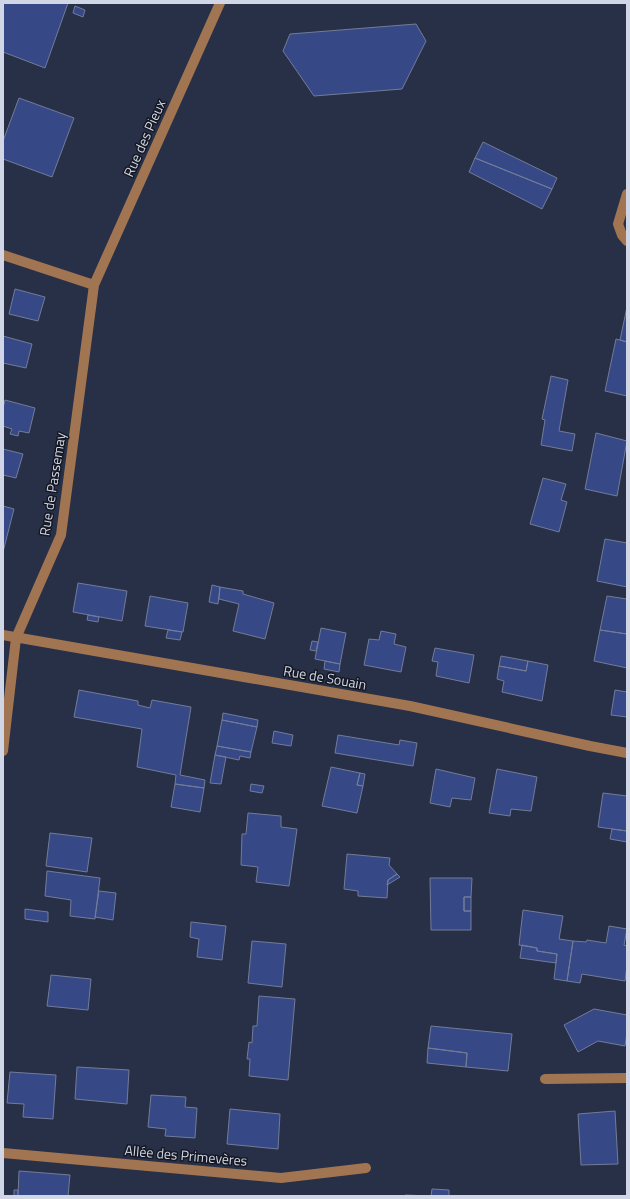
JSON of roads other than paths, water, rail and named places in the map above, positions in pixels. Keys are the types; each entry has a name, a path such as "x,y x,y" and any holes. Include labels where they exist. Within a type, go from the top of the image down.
{"street":[{"name":"Rue des Pieux","path":"94,285 220,3"},
{"path":"627,194 618,224 622,235 627,241"},
{"path":"3,255 94,285"},
{"name":"Rue de Passemay","path":"3,751 16,638 61,535 94,285"},
{"name":"Rue de Souain","path":"3,635 410,706 627,753"},
{"path":"545,1079 627,1078"},
{"name":"Allée des Primevères","path":"3,1153 281,1178 366,1168"}]}
